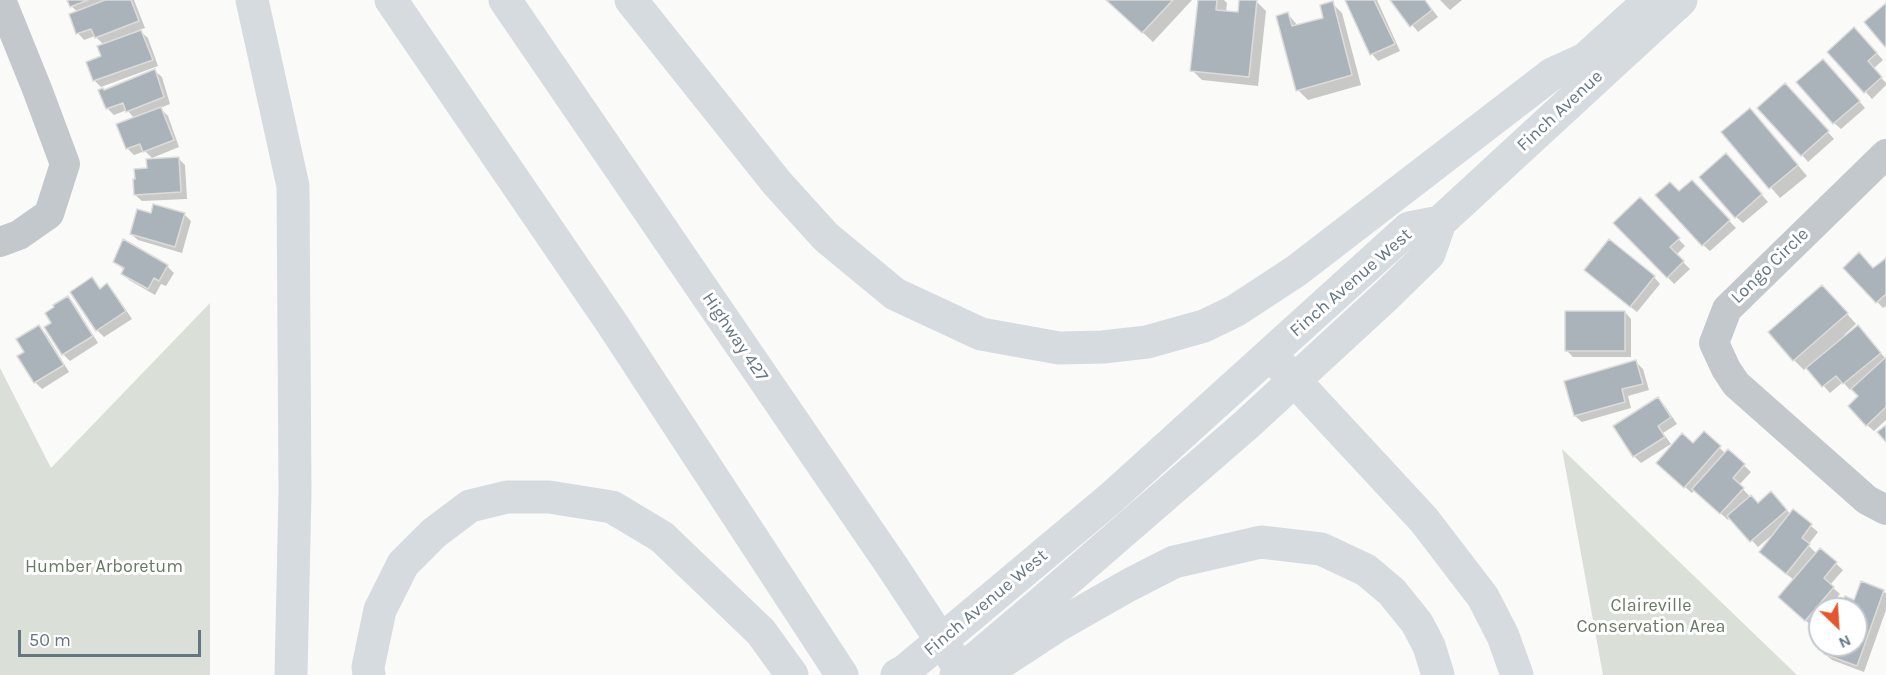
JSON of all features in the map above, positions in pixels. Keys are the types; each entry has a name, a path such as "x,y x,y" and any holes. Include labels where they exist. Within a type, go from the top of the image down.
{"main road":[{"path":"252,0 293,186 295,492 291,675"},
{"path":"391,0 613,325 842,675"},
{"name":"Highway 427","path":"505,0 964,675"},
{"path":"631,0 777,183 826,237 895,294 981,334 1059,348 1102,347 1148,342 1204,326 1235,311 1296,272 1552,74 1586,59 1648,2 1678,2"},
{"name":"Finch Avenue","path":"1440,222 1678,2"},
{"name":"Finch Avenue West","path":"902,673 1111,498 1409,228 1440,222 1429,254 1228,440 1050,614 956,675"},
{"path":"1270,354 1424,520 1483,597 1503,636 1517,675"},
{"path":"369,675 368,667 380,610 403,564 434,532 470,506 507,497 549,497 612,507 662,537 761,632 792,675"},
{"path":"982,675 1050,614 1129,585 1174,562 1261,542 1321,549 1366,570 1392,592 1417,623 1429,646 1438,675"},
{"path":"892,566 998,675"}],"street":[{"path":"0,242 19,235 49,214 65,164 1,0"},
{"name":"Longo Circle","path":"1886,154 1727,309 1714,343 1736,384 1867,500 1886,510"}],"green space":[{"name":"Humber Arboretum","path":"210,303 210,675 0,675 0,368 51,468"},
{"name":"Claireville Conservation Area","path":"1562,449 1797,675 1603,675"}],"building":[{"path":"67,0 88,0 70,7"},
{"path":"105,0 131,0 139,21 95,38 91,29 76,34 69,14"},
{"path":"1106,0 1173,0 1142,33"},
{"path":"1198,0 1217,0 1216,10 1238,12 1239,0 1257,0 1249,77 1190,71"},
{"path":"1345,0 1374,0 1395,44 1370,55"},
{"path":"1390,0 1425,0 1432,10 1410,27"},
{"path":"1333,1 1352,75 1296,91 1276,16 1288,12 1292,26 1323,18 1320,5"},
{"path":"1886,3 1886,46 1885,47 1864,22"},
{"path":"1854,27 1877,53 1868,61 1882,77 1864,93 1827,52"},
{"path":"141,30 153,60 93,81 86,62 101,56 97,46"},
{"path":"1823,59 1860,101 1833,124 1796,82"},
{"path":"155,69 164,97 126,112 123,103 106,109 98,90 103,88 104,90"},
{"path":"1785,83 1829,131 1801,156 1757,108"},
{"path":"161,107 174,140 143,152 140,144 126,149 116,124"},
{"path":"1750,108 1798,165 1769,189 1721,132"},
{"path":"1726,153 1762,194 1735,218 1699,177"},
{"path":"179,157 181,192 134,195 134,169 147,168 146,159"},
{"path":"1692,180 1730,220 1702,246 1655,195 1670,182 1679,191"},
{"path":"1640,197 1680,238 1670,247 1684,261 1667,278 1613,223"},
{"path":"153,204 185,213 175,247 130,234 137,209 151,213"},
{"path":"123,239 168,265 159,281 154,278 148,289 121,274 124,268 113,262"},
{"path":"1609,239 1655,276 1630,307 1584,270"},
{"path":"1859,252 1873,268 1886,258 1886,294 1876,303 1843,268"},
{"path":"92,277 100,289 107,283 126,311 96,331 70,292"},
{"path":"1822,285 1848,313 1793,361 1768,332"},
{"path":"68,296 93,336 62,355 44,327 51,323 45,313"},
{"path":"1565,311 1625,311 1625,351 1565,351"},
{"path":"39,325 64,365 34,383 17,356 24,352 16,339"},
{"path":"1858,325 1881,353 1843,384 1836,376 1822,387 1806,368"},
{"path":"1886,357 1886,407 1866,426 1848,406 1858,396 1851,389"},
{"path":"1636,360 1643,384 1622,389 1625,402 1574,416 1564,381"},
{"path":"1658,397 1671,417 1658,426 1665,437 1633,457 1613,426"},
{"path":"1886,425 1886,442 1877,432"},
{"path":"1704,431 1721,446 1684,488 1656,463 1682,433 1693,443"},
{"path":"1728,449 1745,464 1733,478 1744,488 1720,514 1692,489"},
{"path":"1771,491 1787,510 1750,542 1727,516 1751,495 1758,503"},
{"path":"1793,509 1812,524 1802,538 1810,544 1786,574 1759,552"},
{"path":"1820,548 1837,562 1824,578 1834,587 1825,597 1808,597 1808,617 1805,621 1778,597"},
{"path":"1861,581 1884,590 1868,635 1868,597 1855,597"},
{"path":"1832,657 1860,657 1857,666"}]}
